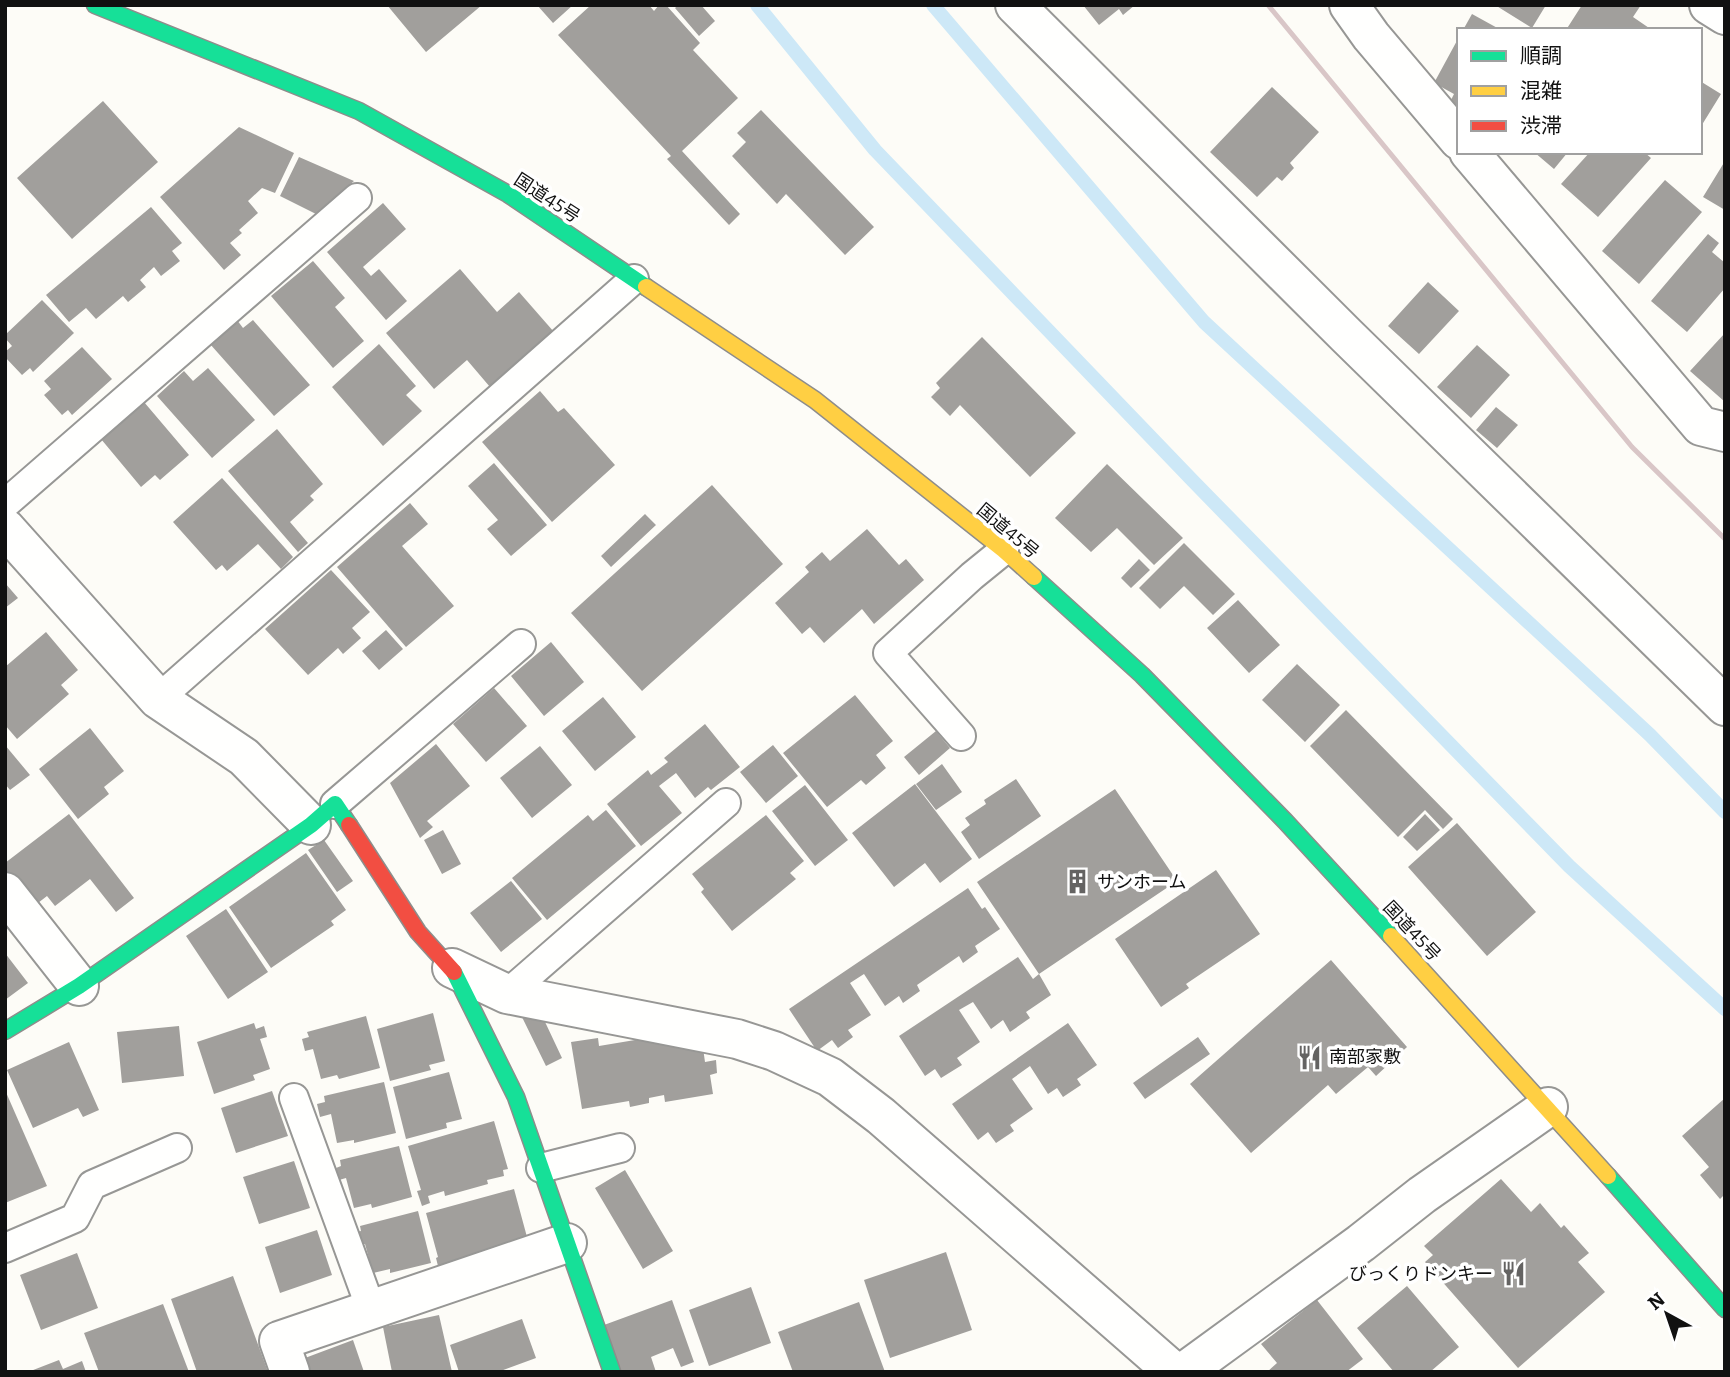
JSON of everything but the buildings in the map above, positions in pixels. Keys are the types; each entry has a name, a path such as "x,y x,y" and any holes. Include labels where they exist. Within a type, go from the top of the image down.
{"main road":[{"name":"国道45号","path":"95,5 359,111 508,194 815,400 1004,550 1152,684 1285,821 1548,1107 1725,1309"},
{"path":"5,1031 79,986 323,815 418,932 452,968 516,1097 612,1372"}],"street":[{"path":"1015,5 1346,335 1725,706"},
{"path":"1349,5 1371,36 1457,138"},
{"path":"1709,5 1725,15"},
{"path":"1471,154 1701,426 1725,432"},
{"path":"5,528 158,699 323,815"},
{"path":"5,892 79,986"},
{"path":"452,968 507,994 737,1039 774,1051 830,1077 881,1116 1174,1372"},
{"path":"1184,1372 1422,1195 1548,1107"},
{"path":"290,1372 279,1340 567,1244"}],"lane":[{"path":"5,504 357,198"},
{"path":"158,699 634,279"},
{"path":"961,736 888,653 1004,550"},
{"path":"323,815 521,644"},
{"path":"507,994 726,803"},
{"path":"295,1098 371,1309"},
{"path":"5,1248 75,1218 92,1185 177,1148"},
{"path":"541,1168 620,1148"}],"waterway":[{"path":"757,5 875,150 1193,481 1569,866 1725,1009"},
{"path":"933,5 1204,322 1650,735 1725,812"}],"railway":[{"path":"1268,5 1632,447 1725,539"}],"traffic: fast":[{"path":"95,5 359,111 508,194 646,287"},
{"path":"1034,577 1142,675 1285,821 1391,936"},
{"path":"5,1031 79,986 311,825 335,804 349,825"},
{"path":"454,972 516,1097 612,1372"},
{"path":"1608,1176 1725,1309"}],"traffic: slow":[{"path":"646,287 815,400 1004,550 1034,577"},
{"path":"1391,936 1608,1176"}],"traffic: jam":[{"path":"349,825 418,932 454,972"}],"place":[{"name":"サンホーム","path":"1077,882"},
{"name":"南部家敷","path":"1309,1057"},
{"name":"びっくりドンキー","path":"1513,1274"}]}
